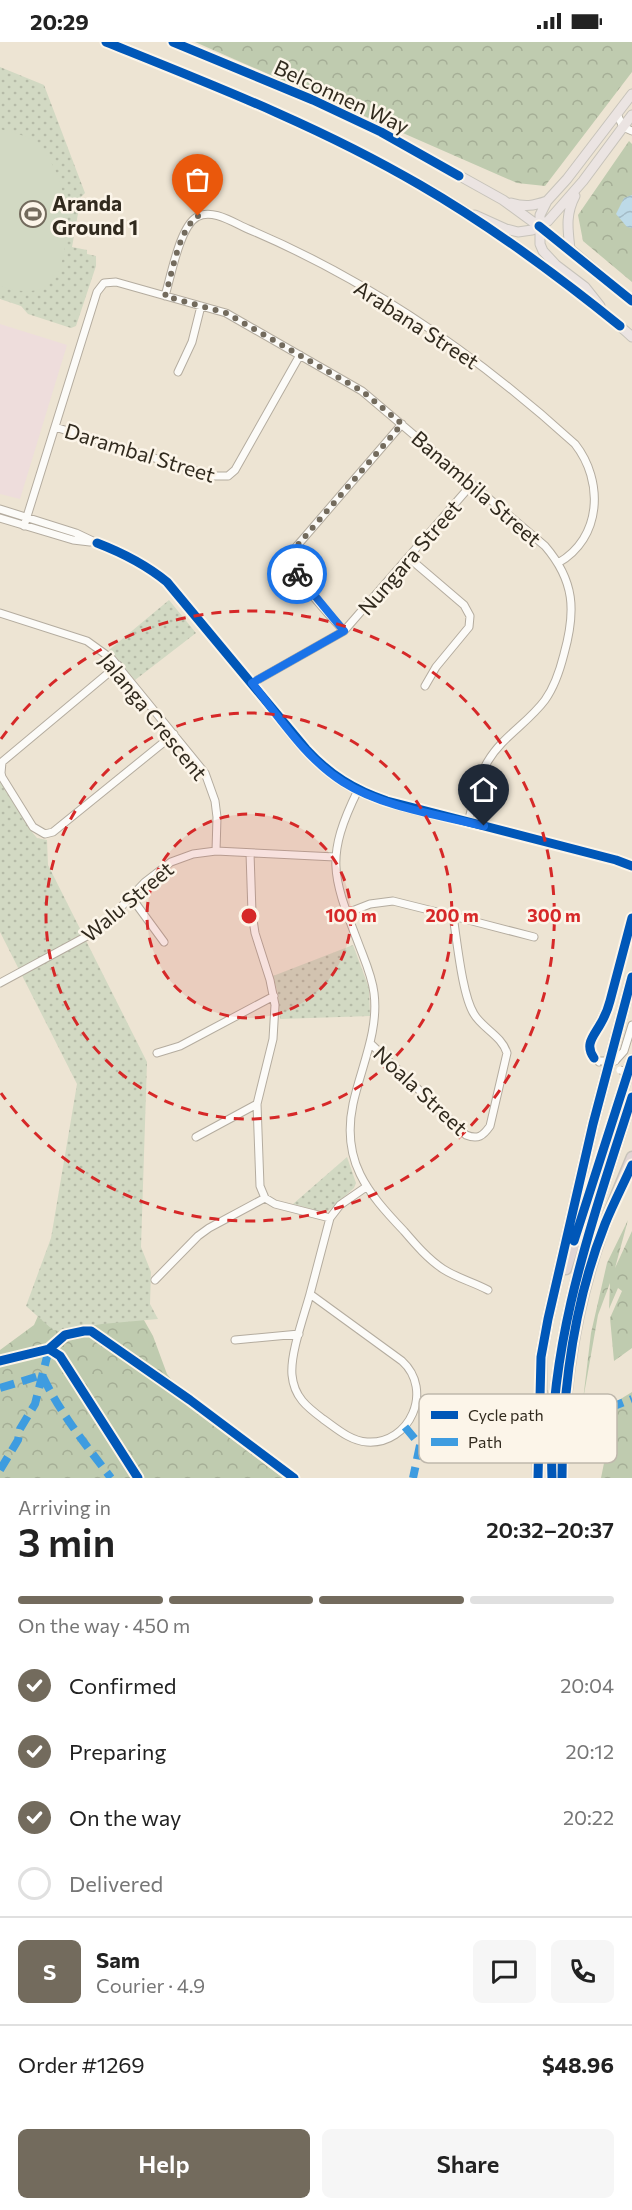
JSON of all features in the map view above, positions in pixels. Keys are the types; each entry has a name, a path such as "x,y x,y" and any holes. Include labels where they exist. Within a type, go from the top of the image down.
{"highway":[{"path":"541,1394 541,1357 548,1318 593,1124 632,977"},
{"path":"541,1394 552,1324 565,1272 632,1060"},
{"path":"554,1394 564,1331 586,1243 632,1097"},
{"path":"565,1394 572,1346 585,1285 605,1224 632,1157"},
{"path":"605,1224 632,1165"},
{"path":"538,1478 539,1463"},
{"path":"552,1463 552,1478"},
{"path":"562,1463 562,1478"}],"main road":[{"name":"Belconnen Way","path":"106,42 303,124 371,158 465,211 515,246 632,337"},
{"name":"Belconnen Way","path":"173,42 314,100 381,132 503,200 570,249 632,301"},
{"path":"609,317 585,287 548,257 540,244 540,215 547,201 567,179 632,94"},
{"path":"465,211 506,229 518,232 532,230 550,219 627,129 632,117"},
{"path":"570,249 567,222 569,208 583,181"},
{"path":"503,200 522,206 533,206 547,201"}],"street":[{"path":"617,114 632,117"},
{"path":"617,114 627,129"},
{"name":"Arabana Street","path":"165,296 186,227 198,216 213,214 316,261 365,288 436,333 505,384 558,428 583,454 593,480 595,494 593,516 582,541 574,551 558,563"},
{"name":"Banambila Street","path":"24,526 100,287 111,281 226,313 362,391 545,546 558,563 569,590 572,613 569,635 558,675 544,701 500,744 487,762 478,784 468,822"},
{"path":"178,372 192,342 201,306"},
{"name":"Darambal Street","path":"55,427 217,477 228,476 235,470 300,356"},
{"path":"344,631 298,576 293,557 296,547 402,424"},
{"name":"Nungara Street","path":"252,683 344,631 472,484"},
{"path":"0,509 76,533 125,554 151,569 167,582 319,764 342,781 387,801 632,866"},
{"path":"0,519 73,540 97,543"},
{"path":"409,558 464,605 470,616 466,632 436,667 425,686"},
{"name":"Jalanga Crescent","path":"0,613 87,641 118,665 205,773 211,787 217,817 216,851"},
{"path":"118,665 2,762 2,777 33,826 45,834 53,832 174,734"},
{"path":"358,790 343,821 335,857 338,886 373,985 375,1008 370,1043 354,1101 350,1133 353,1158 366,1187 385,1211 436,1264 459,1278 488,1290"},
{"name":"Walu Street","path":"0,983 100,929 157,871 171,862 193,854 216,851 335,857"},
{"path":"250,853 255,933 274,996 273,1039 257,1104 260,1186 266,1198 275,1204 330,1218"},
{"path":"131,897 164,942"},
{"path":"346,913 370,904 393,901 534,937"},
{"name":"Noala Street","path":"370,1043 466,1135 474,1138 485,1134 490,1126 507,1053 504,1045 481,1023 470,1007 453,916"},
{"path":"632,918 610,1001 589,1043 591,1053 599,1061 632,1074"},
{"path":"157,1053 180,1046 274,996"},
{"path":"616,1066 623,1054 632,1025"},
{"path":"196,1137 257,1104"},
{"path":"310,1294 406,1364 414,1377 417,1399 415,1409 408,1423 389,1439 366,1442 344,1434 306,1407 297,1394 291,1372 299,1334 330,1218 340,1205 366,1187"},
{"path":"155,1280 198,1236 266,1198"},
{"path":"235,1340 299,1334"}],"shaded area":[{"path":"0,324 67,345 20,499 0,494"}],"green space":[{"path":"195,42 632,42 632,72 545,186 517,183"},
{"path":"0,67 44,85 85,193 81,197 72,247 87,250 87,254 96,256 96,266 76,326 71,328 28,314 21,306 0,299"},
{"name":"Aranda Ground 1","path":"0,129 34,142 53,165 63,193 66,239 62,262 52,282 36,290 18,291 0,286"},
{"path":"629,141 632,144 632,282 583,241 578,215"},
{"path":"169,600 196,633 135,680 109,650"},
{"path":"0,781 32,832 37,838 47,840 48,865 147,1062 141,1247 151,1272 150,1304 158,1319 59,1331 53,1330 26,1306 51,1238 77,1084 0,932"},
{"path":"353,945 369,988 370,1016 280,1019 278,994 273,976"},
{"path":"347,1157 356,1183 354,1188 328,1211 318,1211 293,1204"},
{"path":"628,1220 615,1268 632,1231 632,1348 614,1361 610,1318 622,1291 618,1288 609,1309 610,1283 598,1315 584,1394 591,1333 607,1263"},
{"path":"49,1291 136,1306 153,1336 167,1374 199,1414 283,1478 0,1478 0,1350 34,1325"},
{"path":"632,1392 632,1478 601,1478 604,1463 617,1463 619,1400"}],"water":[{"path":"632,195 632,228 627,227 616,214 624,198"}],"marked path":[{"path":"0,1470 18,1440 20,1429 35,1404 49,1349 52,1351"},
{"path":"0,1388 42,1375 65,1416 111,1478"},
{"path":"617,1405 632,1399"},
{"path":"405,1427 419,1444"},
{"path":"413,1478 419,1450"}],"cycle path":[{"path":"106,42 266,108 382,164 498,234 620,326"},
{"path":"173,42 313,100 381,132 459,176"},
{"path":"539,226 632,301"},
{"path":"97,543 134,560 167,582 306,749 324,767 343,781 387,801 632,866"},
{"path":"594,1058 590,1044 608,1007 632,918"},
{"path":"540,1394 541,1357 548,1319 593,1124 632,977"},
{"path":"574,1241 632,1060"},
{"path":"556,1394 575,1285 632,1097"},
{"path":"566,1394 577,1317 585,1286 608,1217 632,1165"},
{"path":"0,1361 49,1349 65,1335 91,1331 190,1400 294,1478"},
{"path":"49,1349 60,1356 138,1478"},
{"path":"538,1463 538,1478"},
{"path":"552,1463 552,1478"},
{"path":"562,1463 562,1478"}],"way so far":[{"path":"198,216 184,231 165,296 226,313 362,391 402,424 296,547 293,564 297,574"}],"place":[{"name":"Aranda Ground 1","path":"33,214"}],"route":[{"path":"297,574 344,631 252,683 319,764 342,781 367,795 484,826"}]}
